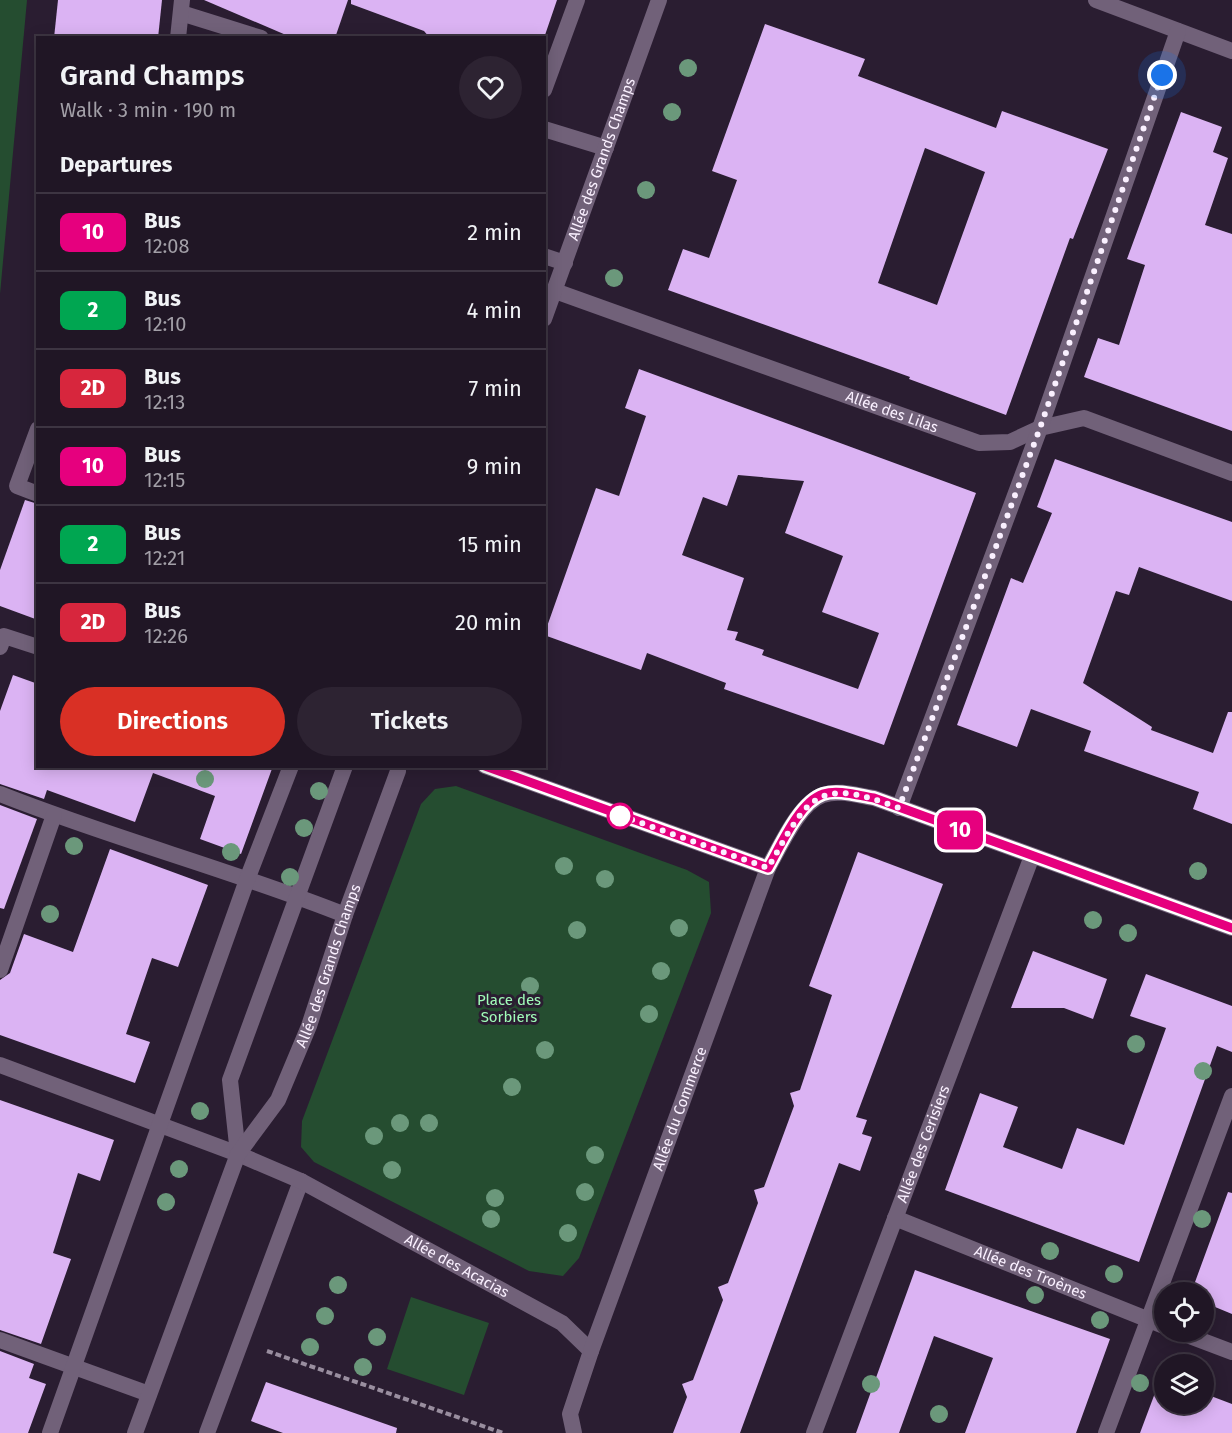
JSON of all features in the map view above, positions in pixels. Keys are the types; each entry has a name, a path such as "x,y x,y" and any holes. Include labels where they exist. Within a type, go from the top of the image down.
{"street":[{"path":"546,85 577,0"},
{"name":"Allée des Grands Champs","path":"546,314 659,0"},
{"path":"1096,0 1232,51"},
{"path":"178,36 182,7 256,36"},
{"path":"899,808 1040,428 1178,31"},
{"path":"546,130 606,148"},
{"path":"546,257 565,263"},
{"name":"Allée des Lilas","path":"555,291 979,443 1010,442 1040,428 1084,418 1232,473"},
{"path":"36,434 16,486 36,493"},
{"path":"0,647 4,636 36,646"},
{"path":"50,1433 248,877 290,768"},
{"name":"Allée des Grands Champs","path":"238,1154 230,1080 344,768"},
{"name":"Allée des Grands Champs","path":"135,1433 238,1154 278,1101 309,1026 394,768"},
{"path":"491,768 768,868"},
{"name":"Allée du Commerce","path":"591,1351 768,868 798,816 822,795 843,793 864,796 1232,928"},
{"path":"0,794 54,815 248,877 345,915"},
{"path":"0,970 54,815"},
{"name":"Allée des Cerisiers","path":"814,1433 1032,856"},
{"name":"Allée des Acacias","path":"0,1065 238,1154 301,1181 562,1323 591,1351"},
{"path":"1170,1282 1232,1096"},
{"path":"207,1433 301,1181"},
{"name":"Allée des Troènes","path":"895,1218 1154,1322"},
{"path":"1106,1433 1154,1327"},
{"path":"0,1340 149,1394"},
{"path":"1206,1342 1232,1352"},
{"path":"563,1433 591,1351"},
{"path":"570,1414 574,1433"}],"path":[{"path":"241,1342 503,1433"}],"green space":[{"path":"0,0 27,0 0,294"},
{"name":"Place des Sorbiers","path":"456,786 687,870 709,882 711,913 579,1258 563,1276 529,1271 314,1162 301,1147 302,1121 421,804 435,789"},
{"path":"411,1297 489,1323 464,1395 387,1369"}],"building":[{"path":"58,0 162,0 158,36 54,36"},
{"path":"204,0 348,0 336,36 288,36"},
{"path":"351,0 557,0 545,36 428,36 424,31 351,4"},
{"path":"765,24 865,59 858,76 996,128 1002,111 1108,149 1073,239 1070,238 1006,415 909,379 910,377 668,290 683,249 709,258 737,180 712,171","holes":["925,148 985,172 937,305 878,283"]},
{"path":"1181,112 1222,127 1213,152 1228,158 1205,225 1232,234 1232,431 1084,377 1098,338 1119,345 1145,265 1127,259"},
{"path":"639,369 976,493 884,745 724,689 726,683 647,653 641,670 546,636 546,629 596,488 619,496 646,416 625,408","holes":["738,475 804,481 785,533 843,556 822,612 879,633 858,689 762,655 764,650 735,640 738,632 727,630 744,578 682,555 703,497 727,506"]},
{"path":"1055,459 1232,522 1232,601 1139,567 1129,595 1116,591 1083,683 1152,727 1151,730 1213,753 1228,712 1232,712 1232,824 1193,809 1199,792 1084,751 1091,731 1031,709 1017,747 957,725 1011,578 1023,583 1052,513 1037,507"},
{"path":"25,500 36,503 36,619 0,606 0,570"},
{"path":"13,675 36,683 36,768 272,768 241,854 200,839 215,796 153,773 135,822 47,790 44,799 0,784 0,711"},
{"path":"0,805 37,819 4,909 0,908"},
{"path":"110,849 208,885 178,967 152,958 126,1034 150,1042 135,1083 0,1035 0,980 10,973 24,934 73,952"},
{"path":"858,852 943,884 856,1117 867,1120 862,1134 872,1137 860,1171 839,1163 740,1433 673,1433 687,1397 682,1384 693,1380 723,1300 718,1287 728,1283 758,1203 754,1190 764,1187 794,1106 790,1093 800,1090 832,995 809,986"},
{"path":"1033,951 1107,979 1093,1019 1064,1008 1011,1008"},
{"path":"1146,974 1232,1006 1232,1052 1217,1046 1139,1262 945,1190 980,1093 1018,1107 1003,1147 1062,1169 1077,1128 1124,1145 1166,1028 1130,1016"},
{"path":"0,1100 114,1140 100,1181 78,1173 53,1253 71,1259 41,1344 0,1330"},
{"path":"1228,1192 1232,1193 1232,1314 1214,1307 1214,1282 1195,1282"},
{"path":"915,1270 1110,1339 1076,1433 965,1433 993,1358 934,1336 899,1433 856,1433"},
{"path":"0,1351 34,1364 29,1378 46,1384 28,1433 0,1433"},
{"path":"266,1382 397,1428 396,1433 283,1433 251,1421"},
{"path":"1154,1396 1154,1414 1214,1414 1214,1397 1232,1404 1232,1433 1140,1433"}],"bus line":[{"name":"10","path":"490,768 768,868 798,816 822,795 843,793 874,798 1232,928"}],"route":[{"path":"620,816 616,814 768,868 798,816 822,795 843,793 874,798 899,808 1040,428 1162,75"}]}
